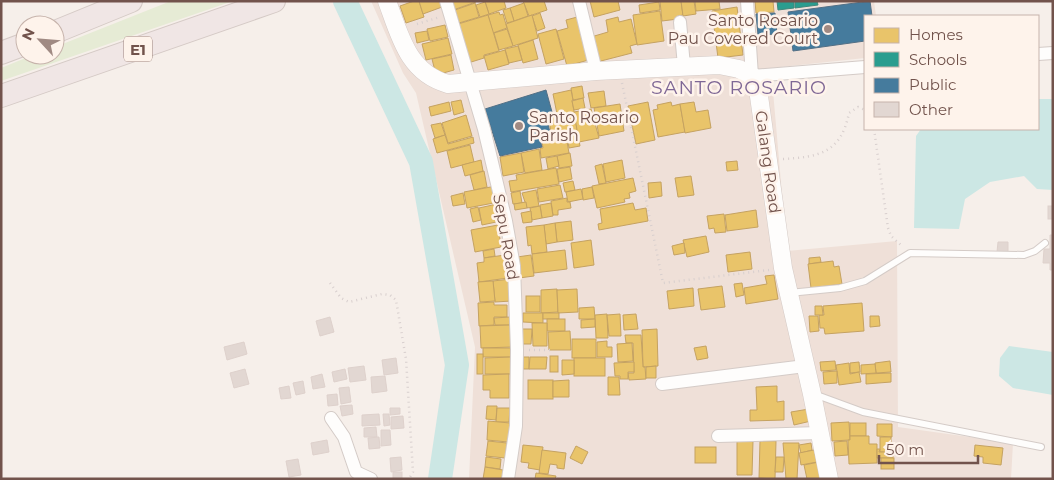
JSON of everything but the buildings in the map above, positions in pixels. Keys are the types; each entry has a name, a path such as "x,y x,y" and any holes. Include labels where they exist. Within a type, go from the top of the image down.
{"highway":[{"path":"65,28 131,1"},
{"name":"E1","path":"1,96 274,1"},
{"path":"1,53 15,48"}],"street":[{"path":"386,1 411,60 437,81 448,84 596,70 684,66 719,65 739,69 752,76 864,67"},
{"path":"579,1 596,70"},
{"path":"748,1 752,76"},
{"name":"Sepu Road","path":"448,7 471,83 506,221 514,266 517,350 516,426 508,479"},
{"path":"680,22 684,66"},
{"path":"1039,54 1053,53"},
{"name":"Galang Road","path":"752,76 758,89 783,268 829,479"},
{"path":"662,384 805,366"},
{"path":"331,418 344,437 356,472 371,479"},
{"path":"718,436 819,432"}],"lane":[{"path":"788,293 840,288 865,281 910,253 1024,255 1035,251 1046,243"},
{"path":"812,394 863,412 1041,447"}],"path":[{"path":"417,24 448,7"},
{"path":"619,70 663,283 783,268"},
{"path":"767,160 807,158 822,154 839,140 847,126 849,113 858,107 864,110"},
{"path":"874,130 888,228 891,236 910,253"},
{"path":"330,283 341,298 349,302 382,294 390,295 396,300 406,359 413,472 410,479"},
{"path":"517,350 550,350"}],"shaded area":[{"path":"371,1 874,1 876,15 864,15 864,58 771,68 787,251 897,241 898,427 1013,443 1011,479 469,479 475,347 416,93 403,73"}],"green space":[{"path":"171,1 233,1 65,59 65,43"},
{"path":"15,62 15,65 47,65 1,81 1,68"}],"water":[{"path":"1039,99 1053,99 1053,190 1037,189 1024,176 990,182 965,199 959,229 914,228 916,136 920,130 1039,130"},
{"path":"1009,346 1053,352 1053,395 1013,388 999,376 1000,358"}],"waterway":[{"path":"345,1 421,162 457,365 440,479"}],"place":[{"name":"Santo Rosario Pau Covered Court","path":"828,29"},
{"name":"Santo Rosario Parish","path":"519,126"}],"district":[{"name":"SANTO ROSARIO","path":"739,87"}]}
